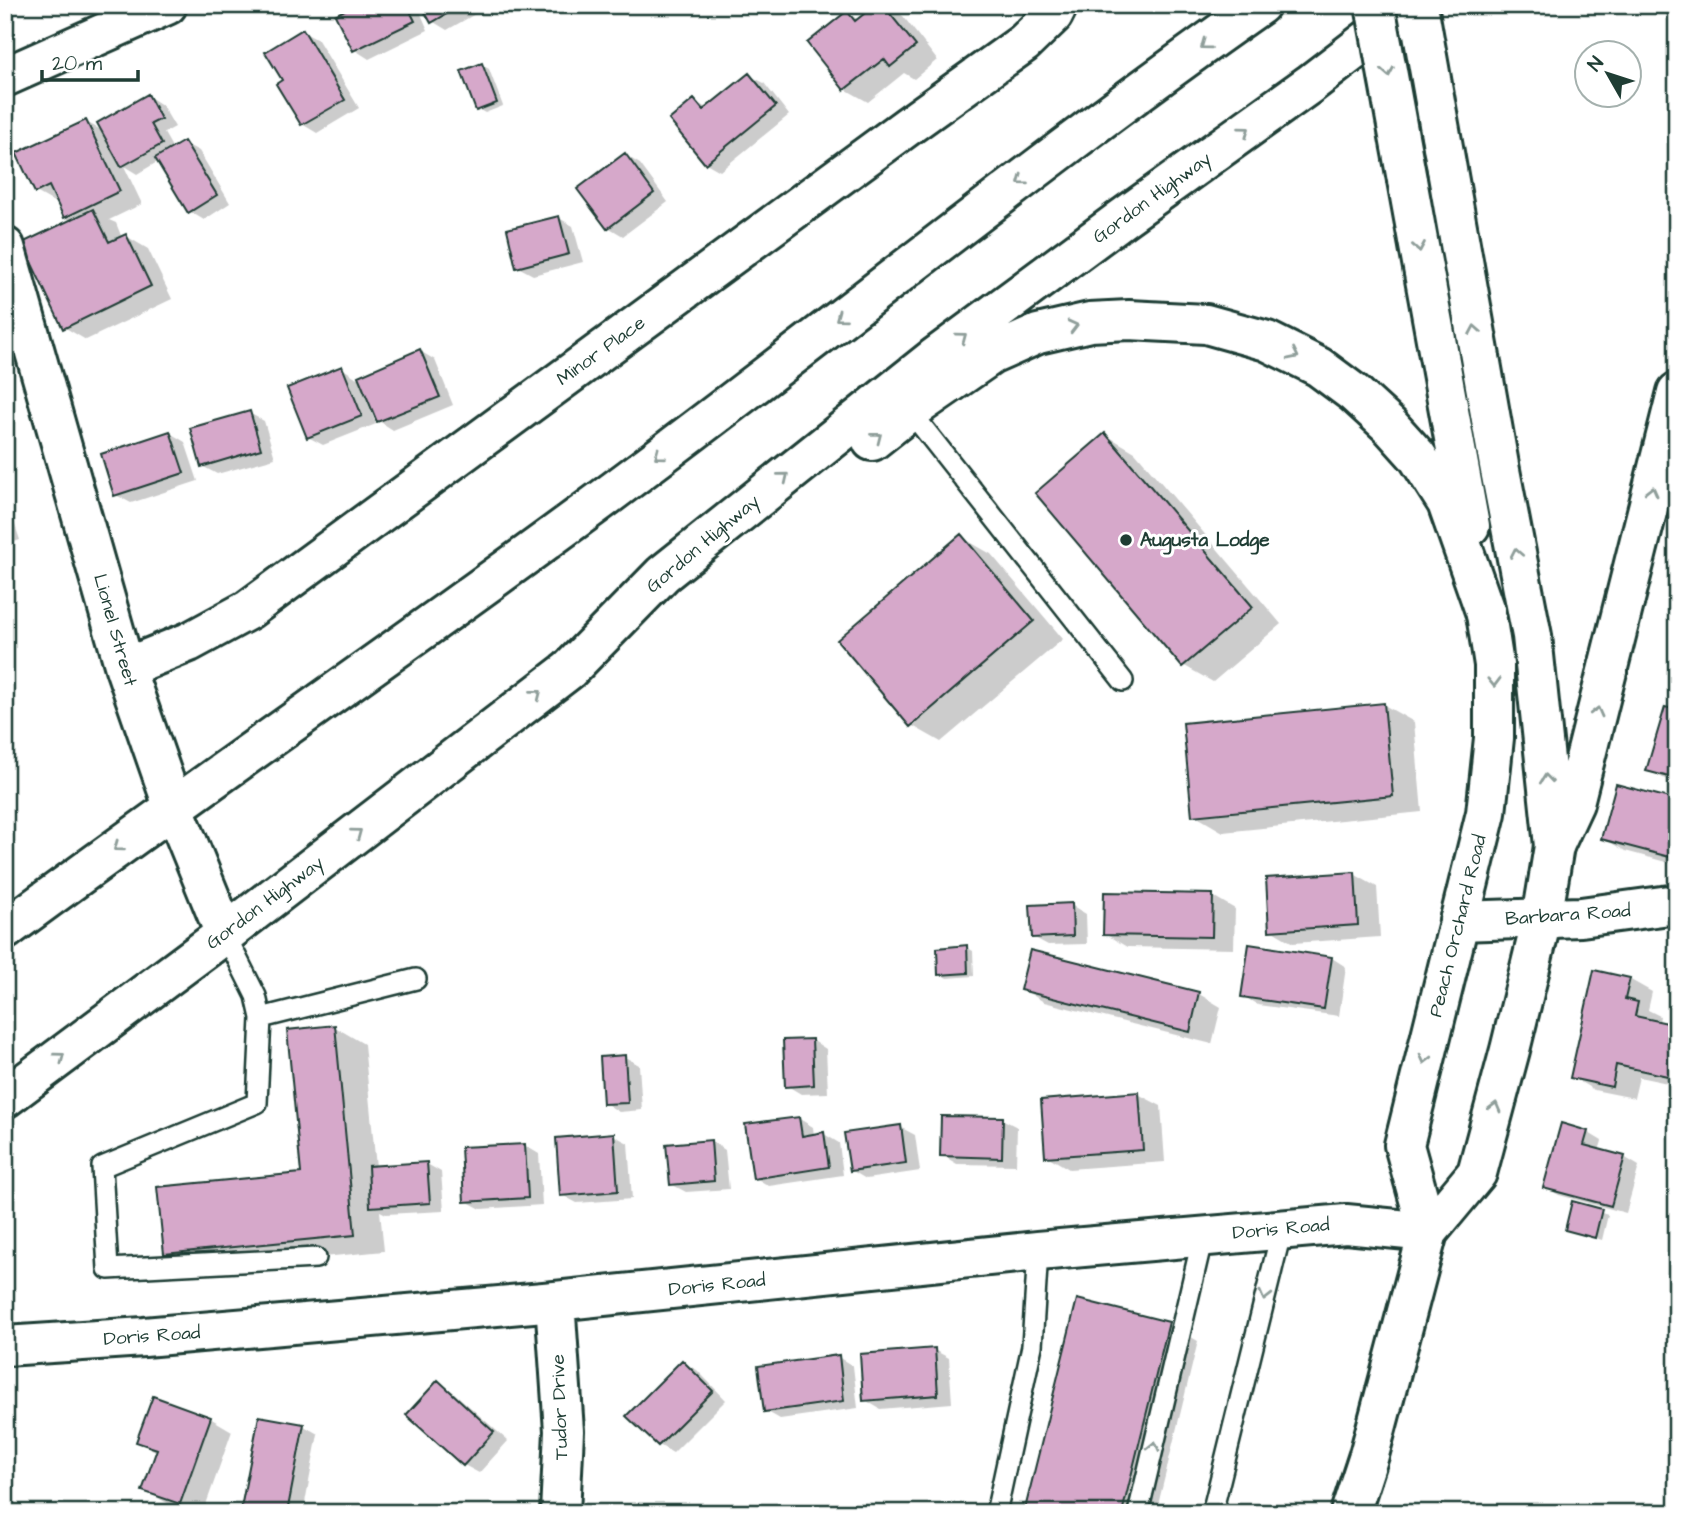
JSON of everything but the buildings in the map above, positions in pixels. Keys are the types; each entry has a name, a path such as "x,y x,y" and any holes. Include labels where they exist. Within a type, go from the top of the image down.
{"main road":[{"path":"5,77 167,5"},
{"name":"Minor Place","path":"125,668 189,642 248,611 1024,43 1053,15 1058,5"},
{"path":"5,930 173,806 579,517 949,234 1260,5"},
{"path":"1375,5 1486,614"},
{"path":"1350,1513 1369,1455 1428,1232 1477,1173 1542,919 1554,846 1532,636 1416,5"},
{"name":"Gordon Highway","path":"5,1098 225,934 569,670 663,574 934,358 1416,5"},
{"name":"Lionel Street","path":"5,247 16,322 125,668 173,806 225,934"},
{"path":"569,670 669,601 910,411 991,355 1038,334 1090,322 1129,320 1206,324 1267,341 1319,367 1354,393 1390,426 1417,456 1447,503 1486,614"},
{"path":"1554,846 1574,803 1677,392"},
{"name":"Peach Orchard Road","path":"1428,1232 1404,1145 1486,813 1494,738 1494,665 1486,614"},
{"name":"Barbara Road","path":"1459,921 1581,917 1677,904"},
{"name":"Doris Road","path":"5,1346 144,1337 555,1301 1038,1251 1282,1229 1346,1224 1428,1232"},
{"name":"Tudor Drive","path":"555,1301 564,1431 560,1513"}],"lane":[{"path":"910,411 1123,681"},
{"path":"225,934 256,996 261,1018 257,1103 102,1167 108,1269 316,1258"},
{"path":"261,1018 416,979"},
{"path":"1212,1513 1282,1229"},
{"path":"1138,1513 1203,1236"},
{"path":"996,1513 1032,1346 1038,1251"}],"place":[{"name":"Augusta Lodge","path":"1126,540"}]}
